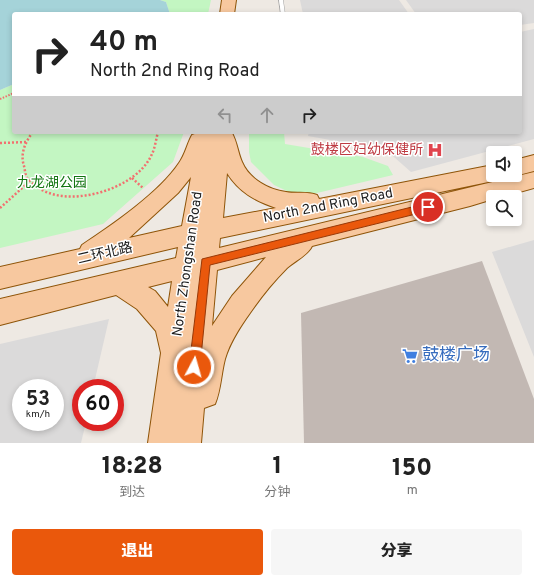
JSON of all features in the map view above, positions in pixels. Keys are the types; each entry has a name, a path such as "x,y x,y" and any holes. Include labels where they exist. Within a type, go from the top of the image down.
{"main road":[{"path":"227,12 229,0"},
{"path":"239,12 240,0"},
{"path":"67,263 90,252 126,228 171,187 188,167 202,134"},
{"name":"North Zhongshan Road","path":"201,232 209,134"},
{"name":"North Zhongshan Road","path":"163,443 175,356 196,264 201,232 223,134"},
{"path":"224,134 234,167 245,180 268,197 288,203 305,202 449,173 486,173"},
{"path":"522,166 534,163"},
{"name":"North 2nd Ring Road","path":"201,232 486,174"},
{"name":"North 2nd Ring Road","path":"196,264 534,180"},
{"name":"二环北路","path":"0,278 201,232"},
{"path":"200,443 208,373 216,345 232,318 277,261 294,247 329,232"},
{"path":"0,312 196,264"},
{"name":"North Zhongshan Road","path":"186,443 196,264"},
{"path":"120,282 146,300 167,325 175,356"}],"lane":[{"path":"281,0 282,12"}],"path":[{"path":"0,99 12,94"},
{"path":"32,134 26,142 23,151 22,167 30,181 44,191 64,197 88,196 111,190 132,178 149,162 158,145 158,134"},
{"path":"0,143 26,142"},
{"path":"132,178 143,188"},
{"path":"0,208 30,181"}],"shaded area":[{"path":"300,0 399,0 408,12 303,12"},
{"path":"406,0 534,0 534,23 522,25 522,12 415,12"},
{"path":"534,29 534,139 508,146 486,146 486,152 411,172 386,150 308,136 308,134 522,134 522,32"},
{"name":"鼓楼广场","path":"534,240 534,357 492,252"},
{"path":"109,319 95,379 72,379 72,431 84,431 81,443 0,443 0,344"}],"green space":[{"path":"160,0 211,0 208,12 169,12 166,2"},
{"name":"九龙湖公园","path":"12,85 12,134 183,134 173,162 103,224 0,248 0,90"},
{"path":"249,134 284,134 285,144 363,157 388,166 393,175 300,197 274,185 251,162 249,152"}],"water":[{"path":"0,0 160,0 166,2 169,12 12,12 12,85 0,90"}],"building":[{"name":"鼓楼广场","path":"482,261 534,399 534,443 304,443 301,313"}],"place":[{"name":"鼓楼区妇幼保健所","path":"435,150"},
{"name":"鼓楼广场","path":"410,356"}],"route":[{"path":"194,367 206,262 428,207"}]}
